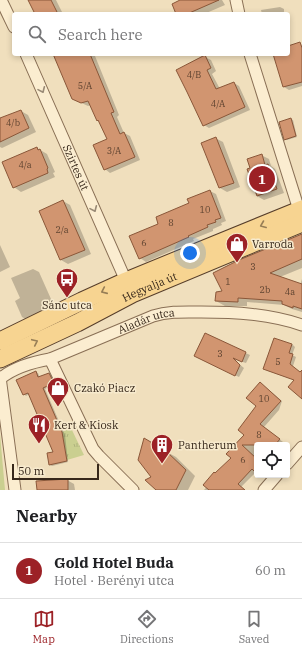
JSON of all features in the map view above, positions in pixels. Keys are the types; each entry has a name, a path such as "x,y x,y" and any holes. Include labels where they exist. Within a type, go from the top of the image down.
{"main road":[{"name":"Hegyalja út","path":"0,341 126,281 301,214"},
{"name":"Hegyalja út","path":"0,359 77,323 132,294 301,214"}],"street":[{"path":"1,0 12,24"},
{"path":"236,0 239,12"},
{"name":"Szirtes út","path":"27,56 126,281"},
{"path":"251,56 301,214"},
{"name":"Aladár utca","path":"0,378 9,372 35,361 50,359 152,316 166,312 249,314 281,318 302,325"},
{"path":"50,359 93,449 133,490"},
{"path":"0,378 15,490"},
{"path":"290,461 302,447"},
{"path":"264,490 274,478"}],"green space":[{"path":"71,428 84,455 67,460 62,432"},
{"path":"0,434 5,490 0,490"}],"building":[{"path":"28,0 51,0 57,12 34,12"},
{"path":"180,0 219,0 192,12 175,12 172,4"},
{"path":"300,42 302,48 302,82 283,87 274,56 290,56 290,45"},
{"path":"54,56 91,56 114,112 111,113 120,134 124,132 135,157 104,170 93,145 107,139 88,101 81,103 72,99"},
{"path":"205,56 211,68 207,70 216,89 234,82 245,107 203,126 176,70"},
{"path":"21,110 29,128 0,142 0,118"},
{"path":"291,118 296,136 284,140 279,122"},
{"path":"216,137 234,183 219,188 201,143"},
{"path":"37,147 38,150 40,149 48,168 48,173 13,188 2,162"},
{"path":"262,154 265,165 268,164 277,189 257,196 247,169 250,168 247,159"},
{"path":"210,190 221,218 215,220 216,222 207,225 208,227 188,236 189,237 139,259 129,236 158,224 156,217 189,203 187,199"},
{"path":"63,200 85,250 60,260 39,211"},
{"path":"302,234 302,259 270,273 302,284 302,309 293,306 293,308 282,304 282,301 238,298 238,302 215,301 216,292 222,291 213,273 239,260"},
{"path":"205,333 246,352 242,362 233,358 240,365 235,376 194,356"},
{"path":"274,338 292,344 289,353 293,354 290,364 300,372 302,370 302,399 288,387 294,380 263,369"},
{"path":"36,371 38,377 49,373 54,383 43,388 62,432 67,461 49,465 47,453 53,452 28,393 23,395 16,380"},
{"path":"260,382 281,401 260,424 280,439 278,442 254,442 254,445 242,445 254,456 254,471 252,469 238,484 245,490 209,490 203,485 214,472 215,473 231,458 226,454 244,435 238,430 256,406 246,398"},
{"name":"Pantherum","path":"144,438 166,451 186,470 176,490 156,490 145,480 151,477 138,460"},
{"path":"68,479 68,490 37,490 36,481"}],"place":[{"name":"Gold Hotel Buda","path":"262,179"},
{"name":"Varroda","path":"237,264"},
{"name":"Sánc utca","path":"67,298"},
{"name":"Czakó Piacz","path":"58,408"},
{"name":"Kert & Kiosk","path":"39,444"},
{"name":"Pantherum","path":"162,464"}]}
